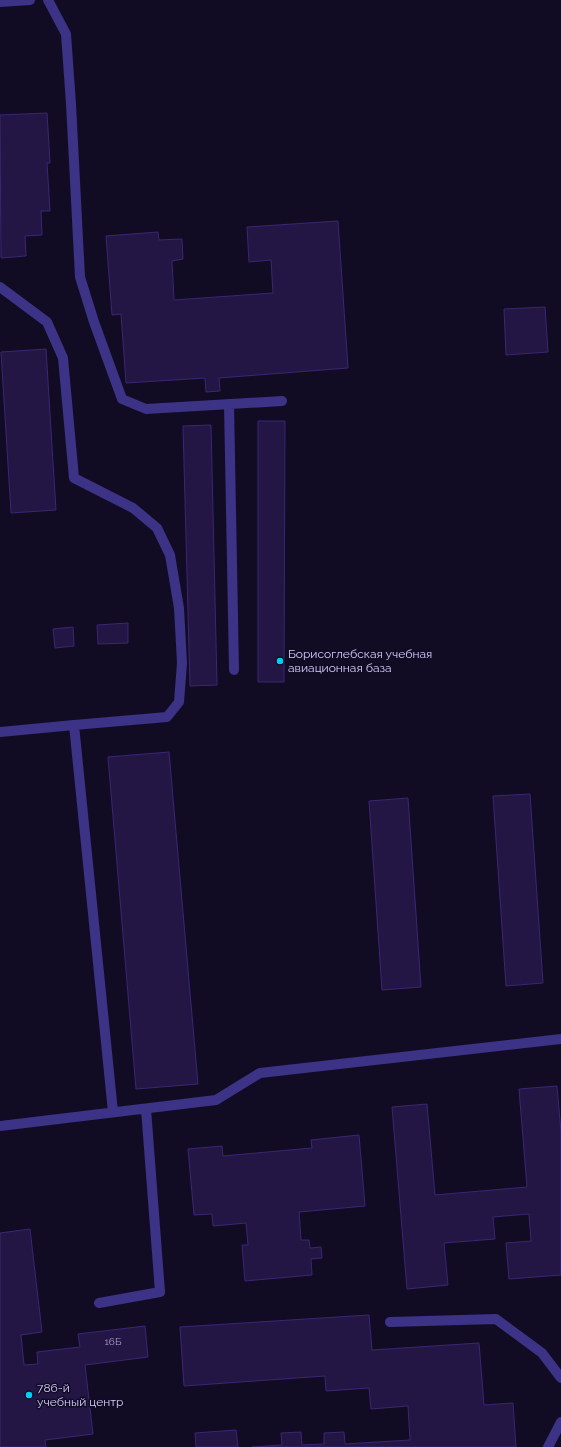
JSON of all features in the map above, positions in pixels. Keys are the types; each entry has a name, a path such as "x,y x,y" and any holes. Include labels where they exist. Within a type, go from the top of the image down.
{"lane":[{"path":"0,2 30,0"},
{"path":"48,0 66,34 80,277 94,322 122,399 146,409 282,400"},
{"path":"0,287 47,322 63,358 74,478 133,508 157,528 170,555 179,608 182,663 179,702 167,717 0,732"},
{"path":"229,404 234,670"},
{"path":"74,725 113,1112"},
{"path":"0,1126 216,1100 260,1073 561,1039"},
{"path":"99,1303 160,1292 146,1109"},
{"path":"390,1322 496,1319 542,1353 561,1378"},
{"path":"548,1447 561,1422"}],"building":[{"path":"47,113 50,163 47,163 50,211 41,211 42,235 25,236 26,256 1,258 0,115"},
{"path":"338,221 348,368 219,378 220,391 206,392 205,378 126,383 121,314 112,315 106,236 158,232 159,240 182,239 183,259 172,261 174,300 273,293 271,260 249,262 247,227"},
{"path":"545,307 548,352 506,355 504,309"},
{"path":"46,349 56,510 11,513 1,352"},
{"path":"258,421 285,421 284,682 258,682"},
{"path":"211,425 217,685 190,686 183,426"},
{"path":"128,623 128,643 98,644 97,625"},
{"path":"73,627 74,646 55,648 53,629"},
{"path":"169,752 198,1084 136,1089 108,757"},
{"path":"530,794 543,983 506,986 493,796"},
{"path":"408,798 421,987 382,990 369,801"},
{"path":"557,1086 561,1132 561,1275 509,1279 506,1243 531,1241 529,1214 493,1217 495,1239 444,1243 448,1285 407,1289 392,1107 427,1104 435,1195 527,1187 519,1089"},
{"path":"359,1135 365,1206 299,1212 301,1240 309,1240 310,1248 321,1247 322,1258 311,1259 312,1275 245,1281 242,1245 248,1245 246,1223 213,1226 212,1214 194,1215 188,1149 222,1146 223,1156 312,1148 311,1140"},
{"path":"30,1229 42,1332 21,1335 24,1365 38,1364 37,1352 80,1347 78,1334 145,1326 148,1357 85,1365 93,1434 45,1440 46,1447 0,1447 0,1233"},
{"path":"369,1315 372,1350 479,1343 484,1405 513,1403 516,1447 252,1447 282,1445 281,1433 301,1432 302,1445 324,1444 324,1433 344,1432 345,1444 410,1440 408,1406 371,1409 369,1388 326,1391 325,1376 184,1386 180,1327"},
{"path":"236,1430 238,1447 196,1447 195,1433"}],"place":[{"name":"Борисоглебская учебная авиационная база","path":"280,661"},
{"name":"786-й учебный центр","path":"29,1395"}]}
